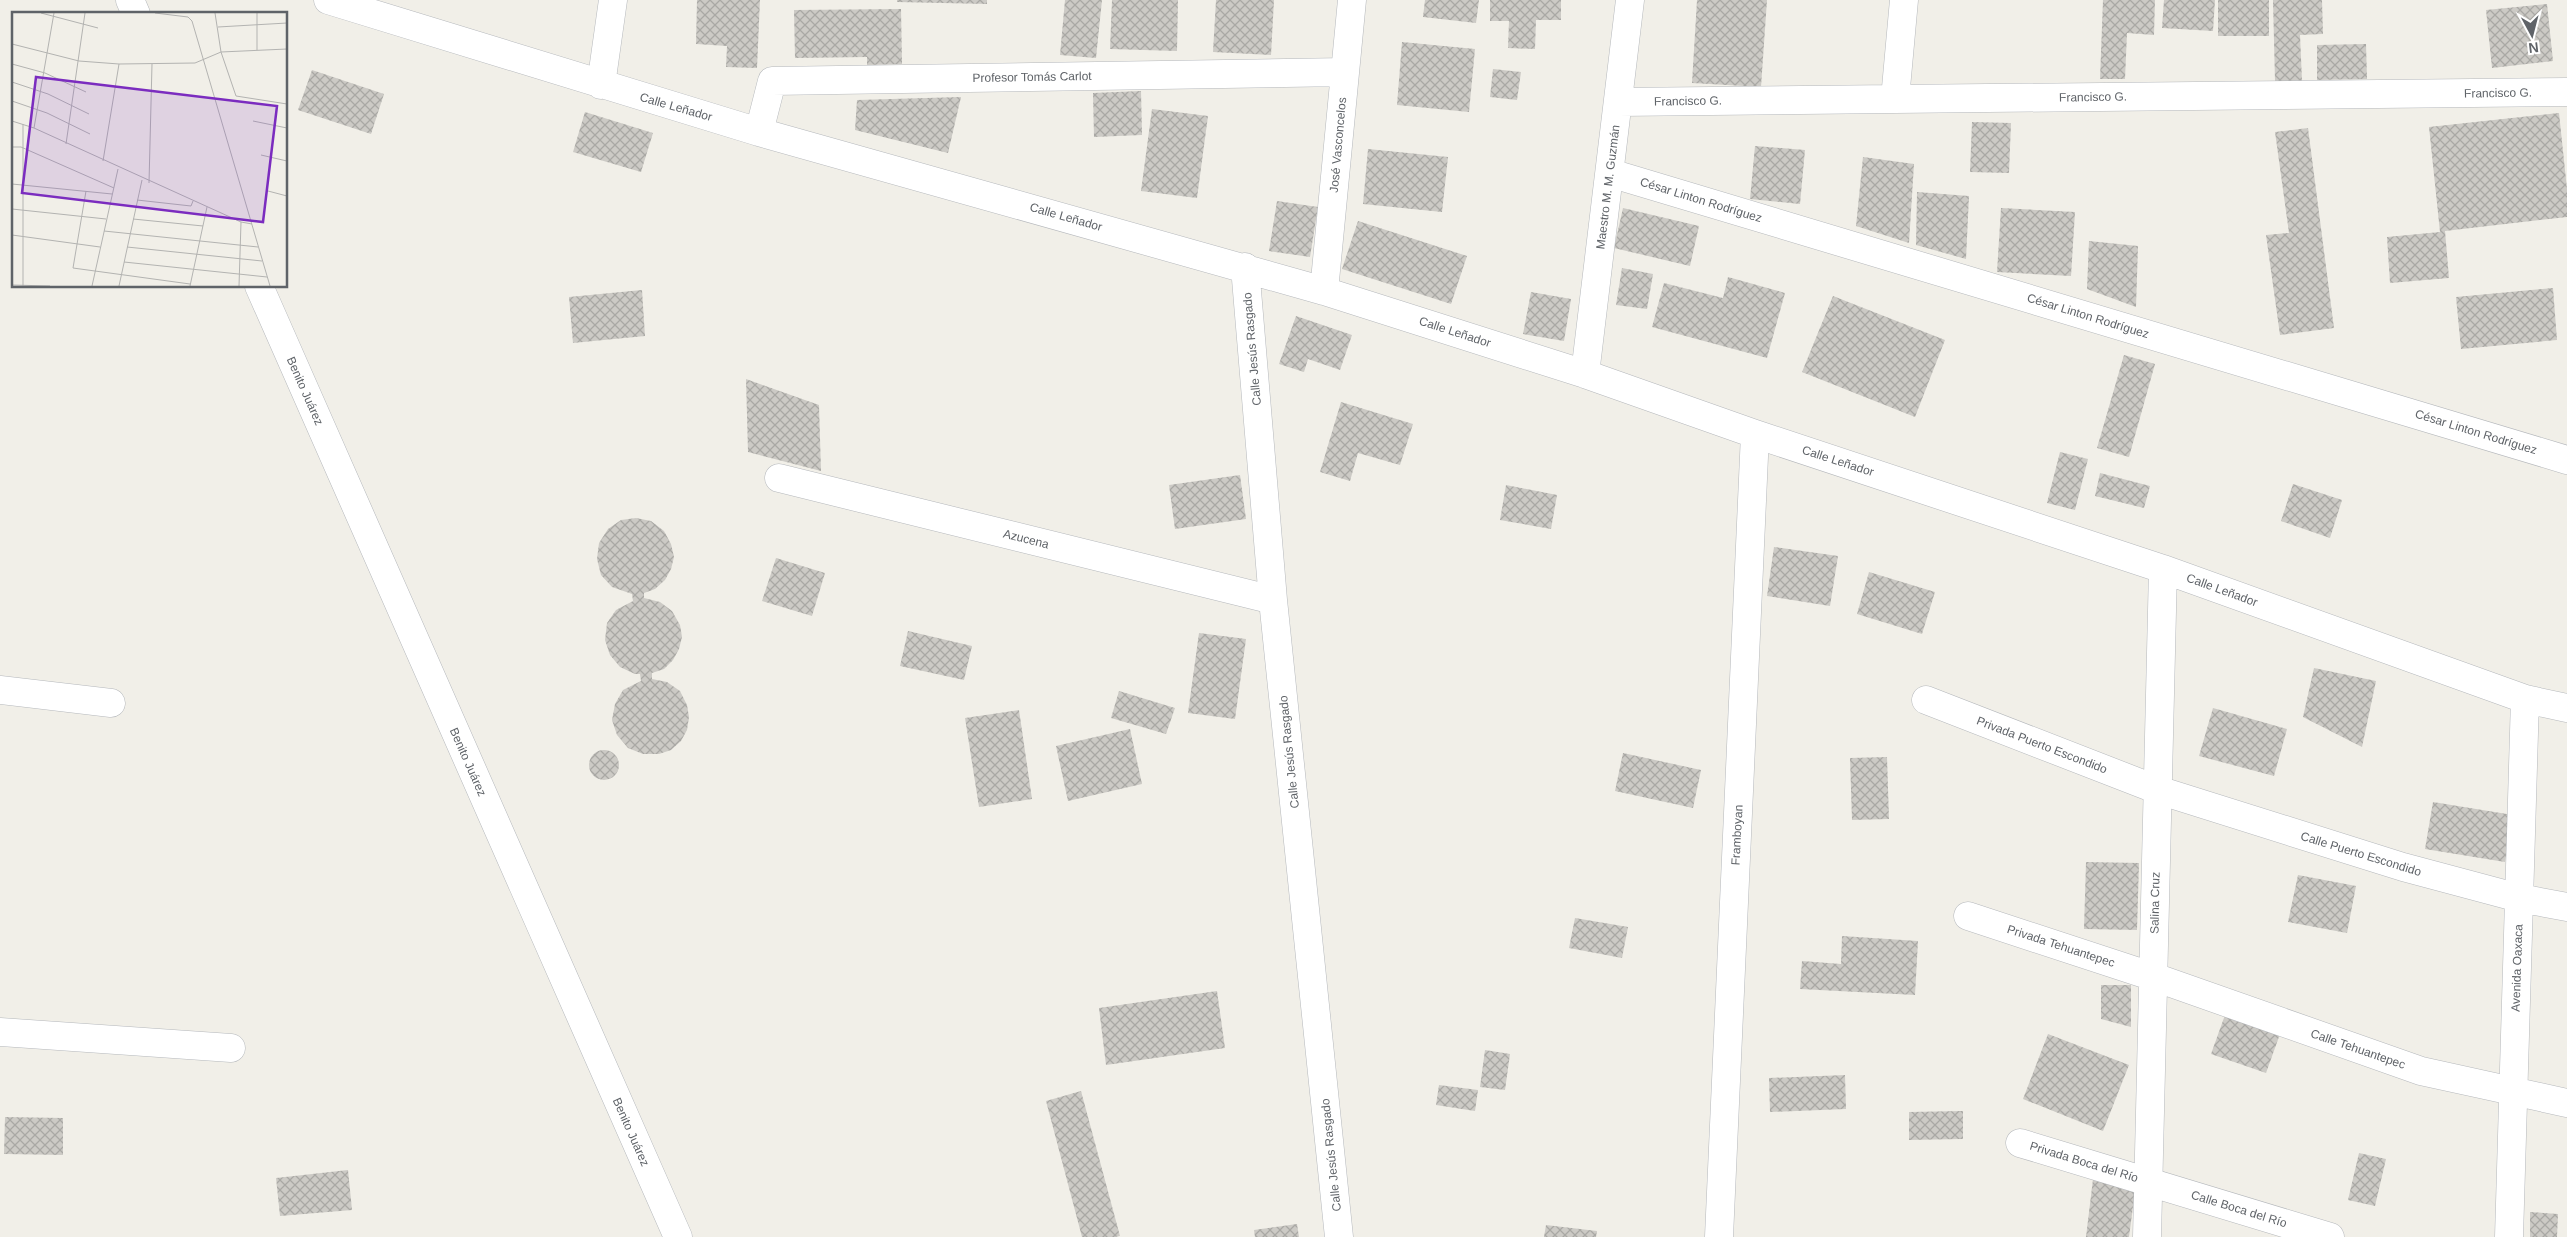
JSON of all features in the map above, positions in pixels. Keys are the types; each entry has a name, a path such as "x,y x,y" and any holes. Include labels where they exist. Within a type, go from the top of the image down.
{"street":[{"path":"130,0 135,12"},
{"name":"Calle Leñador","path":"328,0 759,132 1245,267 1324,291 1585,374 1755,434 2163,569 2525,699 2567,708"},
{"path":"601,85 612,0"},
{"name":"José Vasconcelos","path":"1324,291 1352,0"},
{"name":"Maestro M. M. Guzmán","path":"1585,374 1630,0"},
{"path":"1895,99 1904,0"},
{"name":"Profesor Tomás Carlot","path":"759,132 772,81 1345,72"},
{"name":"Francisco G.","path":"1619,102 2567,92"},
{"name":"César Linton Rodríguez","path":"1610,173 2567,460"},
{"name":"Calle Jesús Rasgado","path":"1245,267 1273,600 1340,1237"},
{"name":"Benito Juárez","path":"260,288 678,1237"},
{"name":"Framboyan","path":"1719,1237 1755,434"},
{"name":"Azucena","path":"779,478 1273,600"},
{"name":"Salina Cruz","path":"2147,1237 2163,569"},
{"path":"0,690 111,703"},
{"name":"Avenida Oaxaca","path":"2509,1237 2525,699"},
{"name":"Privada Puerto Escondido","path":"1926,700 2158,790"},
{"name":"Calle Puerto Escondido","path":"2158,790 2403,868 2519,898 2567,907"},
{"name":"Privada Tehuantepec","path":"1968,916 2154,977"},
{"name":"Calle Tehuantepec","path":"2154,977 2421,1071 2567,1103"},
{"path":"0,1032 231,1048"},
{"name":"Privada Boca del Río","path":"2020,1143 2148,1181"},
{"name":"Calle Boca del Río","path":"2148,1181 2330,1237"}],"building":[{"path":"697,0 760,0 757,68 726,67 727,46 696,44"},
{"path":"897,0 987,0 987,4 897,2"},
{"path":"1065,0 1102,0 1096,58 1060,55"},
{"path":"1112,0 1178,0 1177,51 1110,49"},
{"path":"1216,0 1274,0 1271,55 1213,52"},
{"path":"1425,0 1479,0 1476,23 1423,17"},
{"path":"1490,0 1561,0 1561,20 1536,20 1535,49 1508,48 1509,21 1490,21"},
{"path":"1697,0 1767,0 1761,87 1692,83"},
{"path":"2103,0 2155,0 2154,35 2127,33 2125,79 2100,79"},
{"path":"2164,0 2215,0 2213,31 2162,28"},
{"path":"2218,0 2269,0 2269,36 2218,36"},
{"path":"2273,0 2322,0 2323,34 2300,35 2302,81 2275,81"},
{"path":"2547,4 2553,61 2492,68 2486,10"},
{"path":"901,9 902,64 867,65 867,57 795,58 794,10"},
{"path":"1402,42 1475,49 1469,112 1397,105"},
{"path":"2366,44 2367,79 2317,80 2317,45"},
{"path":"1493,69 1521,72 1517,100 1490,97"},
{"path":"312,70 384,94 371,134 298,110"},
{"path":"1141,91 1142,135 1094,137 1093,93"},
{"path":"961,97 948,153 855,130 857,100"},
{"path":"1152,109 1208,116 1197,198 1141,191"},
{"path":"585,112 653,133 641,172 573,152"},
{"path":"2559,113 2567,189 2567,217 2445,231 2449,278 2390,283 2387,237 2440,232 2429,127"},
{"path":"1972,122 2011,123 2009,173 1970,172"},
{"path":"2308,128 2334,328 2280,335 2266,235 2289,233 2275,132"},
{"path":"1755,146 1805,150 1800,204 1750,199"},
{"path":"1368,149 1448,157 1442,212 1363,204"},
{"path":"1863,157 1914,164 1909,243 1856,226"},
{"path":"1917,192 1969,196 1966,259 1916,245"},
{"path":"1277,201 1318,207 1310,257 1269,251"},
{"path":"1623,208 1699,226 1690,266 1614,248"},
{"path":"2001,208 2075,212 2071,276 1997,272"},
{"path":"1358,221 1467,256 1451,304 1342,269"},
{"path":"2089,241 2138,246 2136,307 2087,289"},
{"path":"1622,268 1653,274 1647,309 1616,305"},
{"path":"1728,277 1785,293 1767,358 1652,327 1664,283 1723,298"},
{"path":"2553,288 2557,340 2461,349 2456,297"},
{"path":"642,290 645,336 573,343 569,297"},
{"path":"1531,292 1571,299 1564,341 1523,334"},
{"path":"1833,296 1945,340 1915,417 1802,372"},
{"path":"1296,316 1352,335 1340,370 1308,359 1304,372 1279,364"},
{"path":"2124,355 2155,364 2129,457 2097,448"},
{"path":"746,379 819,405 821,471 748,452"},
{"path":"1341,402 1413,424 1400,465 1358,453 1350,481 1320,472"},
{"path":"2060,452 2088,459 2075,510 2047,503"},
{"path":"2100,473 2150,486 2144,508 2095,496"},
{"path":"1240,475 1246,519 1175,529 1169,485"},
{"path":"2293,484 2342,500 2330,538 2281,521"},
{"path":"1506,485 1557,495 1551,529 1500,520"},
{"path":"636,518 651,521 664,531 671,544 674,557 671,569 665,580 655,589 644,593 644,598 660,602 672,611 680,625 682,637 679,649 673,660 664,669 652,673 652,679 667,682 680,691 687,705 689,717 687,730 681,741 671,750 659,754 643,754 628,748 617,735 612,720 615,704 623,690 641,681 640,674 635,674 620,667 610,655 605,640 607,623 616,610 633,601 632,594 612,587 601,575 597,559 599,543 608,529 621,520"},
{"path":"1774,547 1838,556 1830,606 1767,596"},
{"path":"776,558 825,573 812,616 762,601"},
{"path":"1869,572 1935,592 1922,634 1857,614"},
{"path":"908,631 972,646 964,680 900,666"},
{"path":"1199,633 1246,639 1235,719 1188,713"},
{"path":"2314,668 2376,681 2362,747 2303,717"},
{"path":"1119,691 1175,708 1166,734 1111,718"},
{"path":"2213,708 2287,729 2274,776 2199,756"},
{"path":"1019,710 1032,799 979,807 965,718"},
{"path":"1130,729 1142,784 1068,801 1056,746"},
{"path":"604,750 614,755 619,765 614,775 604,780 594,775 589,765 594,755"},
{"path":"1623,753 1701,770 1693,808 1615,791"},
{"path":"1887,757 1889,819 1852,820 1850,758"},
{"path":"2433,802 2513,815 2505,862 2425,849"},
{"path":"2086,862 2139,863 2137,930 2084,929"},
{"path":"2298,875 2356,886 2347,933 2288,922"},
{"path":"1575,918 1628,927 1622,958 1569,948"},
{"path":"1842,936 1918,941 1915,995 1800,989 1802,961 1841,964"},
{"path":"2101,985 2131,985 2131,1027 2101,1019"},
{"path":"1217,991 1225,1048 1106,1065 1099,1008"},
{"path":"2225,1015 2280,1034 2266,1073 2211,1054"},
{"path":"2048,1034 2129,1065 2103,1131 2023,1099"},
{"path":"1485,1050 1510,1054 1505,1090 1480,1087"},
{"path":"1845,1075 1846,1109 1770,1112 1769,1078"},
{"path":"1439,1085 1478,1090 1475,1111 1436,1105"},
{"path":"1081,1091 1120,1236 1082,1237 1046,1101"},
{"path":"1963,1111 1963,1139 1909,1140 1909,1112"},
{"path":"5,1117 63,1118 63,1155 4,1154"},
{"path":"2359,1153 2386,1159 2375,1206 2348,1200"},
{"path":"348,1170 352,1210 280,1216 276,1178"},
{"path":"2093,1179 2136,1184 2129,1237 2086,1237"},
{"path":"2530,1212 2558,1214 2557,1237 2530,1237"},
{"path":"1297,1224 1299,1237 1255,1237 1254,1230"},
{"path":"1546,1225 1597,1231 1596,1237 1544,1237"}]}
